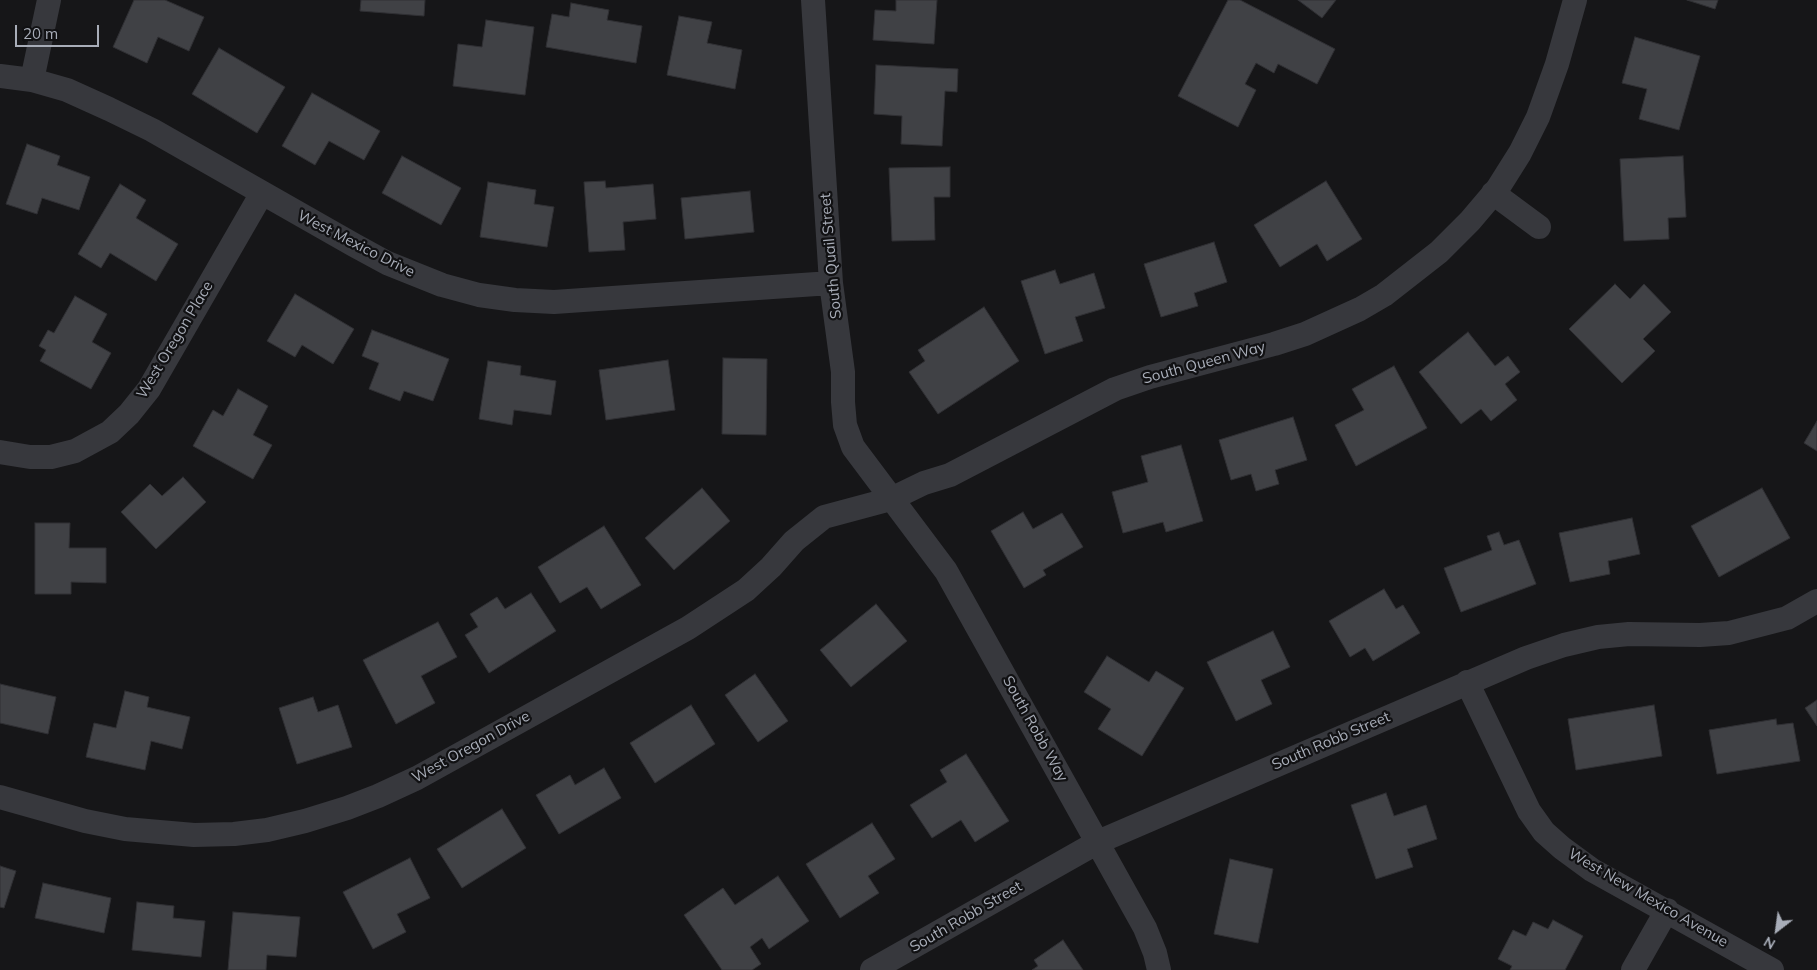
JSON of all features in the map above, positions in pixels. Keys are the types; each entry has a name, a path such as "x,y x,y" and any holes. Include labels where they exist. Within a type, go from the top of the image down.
{"street":[{"path":"32,80 49,0"},
{"name":"South Quail Street","path":"813,0 831,283 843,372 845,425 853,447 891,499"},
{"name":"South Queen Way","path":"891,499 924,483 950,475 1115,389 1150,377 1305,334 1360,309 1384,295 1439,252 1470,221 1493,193 1520,153 1538,117 1557,64 1574,0"},
{"name":"West Mexico Drive","path":"0,76 32,80 67,90 152,130 387,263 442,285 479,295 515,300 554,302 831,283"},
{"name":"West Oregon Place","path":"0,452 30,457 51,457 75,451 110,432 130,414 149,389 262,193"},
{"path":"1493,193 1539,227"},
{"name":"West Oregon Drive","path":"0,797 86,822 125,829 194,835 234,834 266,830 305,821 347,808 416,778 688,628 746,590 771,567 794,541 824,517 891,499"},
{"name":"South Robb Way","path":"891,499 946,571 1145,928 1155,953 1159,970"},
{"name":"South Robb Street","path":"872,970 1098,842 1526,658 1572,643 1598,637 1629,634 1700,635 1729,633 1787,618 1817,601"},
{"name":"West New Mexico Avenue","path":"1467,682 1525,804 1544,832 1592,870 1772,970"},
{"path":"1633,970 1667,910"}],"building":[{"path":"134,0 165,0 204,17 189,51 158,37 147,63 113,47"},
{"path":"361,0 425,0 424,16 360,11"},
{"path":"896,0 937,0 934,44 873,40 875,10 896,11"},
{"path":"1228,0 1240,0 1335,49 1317,84 1278,64 1274,73 1256,63 1245,84 1256,90 1238,127 1178,96"},
{"path":"1298,0 1336,0 1322,18"},
{"path":"1687,0 1718,0 1715,9"},
{"path":"571,3 609,10 607,20 642,26 636,63 546,47 552,14 569,17"},
{"path":"679,16 712,22 707,43 742,50 735,89 667,75"},
{"path":"486,20 534,27 525,95 453,86 458,44 482,47"},
{"path":"1635,37 1700,56 1679,130 1639,119 1647,89 1622,83"},
{"path":"219,48 285,87 257,133 192,94"},
{"path":"876,65 958,69 957,92 945,91 942,146 901,144 902,116 874,114"},
{"path":"312,93 380,131 364,160 329,141 315,165 282,146"},
{"path":"27,144 60,156 57,165 90,177 79,210 42,198 37,214 6,204"},
{"path":"402,156 461,188 441,225 382,193"},
{"path":"1683,156 1686,217 1668,218 1669,239 1624,241 1620,159"},
{"path":"950,167 950,197 934,197 935,240 892,241 889,168"},
{"path":"605,181 606,188 653,184 656,219 623,222 625,250 589,252 584,182"},
{"path":"1326,181 1362,239 1327,261 1317,244 1280,267 1254,225"},
{"path":"488,182 536,190 534,204 554,207 547,247 480,237"},
{"path":"120,184 146,200 136,218 178,244 156,281 110,253 101,268 78,254"},
{"path":"750,191 754,232 685,239 681,198"},
{"path":"1214,242 1227,282 1194,293 1198,306 1161,317 1144,264"},
{"path":"1055,270 1060,284 1094,273 1105,308 1075,317 1083,341 1045,354 1021,281"},
{"path":"1615,284 1630,299 1644,284 1671,312 1643,339 1655,351 1622,383 1569,329"},
{"path":"295,294 354,329 333,364 302,345 295,357 267,341"},
{"path":"75,296 107,314 92,342 111,353 91,389 40,361 46,350 39,346 48,330 54,333"},
{"path":"984,307 1019,361 938,414 909,372 925,361 918,350"},
{"path":"372,330 449,359 433,401 404,391 400,401 369,389 379,363 362,356"},
{"path":"1468,332 1495,366 1508,356 1520,372 1505,384 1517,400 1491,421 1481,409 1461,424 1419,372"},
{"path":"723,358 767,359 766,435 722,434"},
{"path":"668,360 675,410 606,420 599,370"},
{"path":"488,361 521,366 520,375 556,381 551,415 514,410 512,425 479,419"},
{"path":"1394,366 1427,428 1356,466 1335,425 1364,410 1352,389"},
{"path":"238,389 268,406 253,435 272,445 253,479 193,446 213,410 223,416"},
{"path":"1293,417 1307,460 1275,470 1279,484 1256,491 1251,474 1231,480 1219,440"},
{"path":"1817,421 1817,451 1804,443"},
{"path":"1181,445 1203,521 1166,532 1163,522 1123,533 1112,492 1148,482 1141,456"},
{"path":"183,477 206,502 156,549 121,512 150,484 162,496"},
{"path":"702,488 730,521 674,570 645,538"},
{"path":"1762,488 1790,538 1719,577 1691,526"},
{"path":"1023,512 1033,529 1062,513 1083,547 1043,570 1046,575 1024,588 991,531"},
{"path":"1632,518 1640,554 1608,561 1610,574 1570,582 1559,533"},
{"path":"35,523 70,523 69,548 106,548 106,583 71,582 71,594 35,594"},
{"path":"604,526 641,585 601,609 587,587 560,603 538,567"},
{"path":"1499,532 1504,545 1519,540 1536,584 1461,612 1444,568 1492,550 1487,536"},
{"path":"1384,589 1396,609 1403,605 1420,633 1373,661 1365,648 1350,657 1329,621"},
{"path":"531,593 556,631 489,673 465,635 478,627 470,614 497,597 505,609"},
{"path":"876,604 907,641 851,687 820,650"},
{"path":"438,622 457,657 421,676 435,703 396,724 363,660"},
{"path":"1273,631 1290,667 1261,680 1272,704 1236,721 1207,662"},
{"path":"1107,656 1149,682 1156,671 1184,688 1142,756 1098,729 1111,709 1084,692"},
{"path":"755,674 788,721 758,742 725,695"},
{"path":"0,684 56,697 48,734 0,723"},
{"path":"125,691 149,697 147,707 190,717 182,749 151,741 145,770 86,757 94,723 116,728"},
{"path":"313,697 318,712 338,705 352,747 297,764 279,708"},
{"path":"1817,700 1817,726 1805,708"},
{"path":"691,705 715,744 655,783 630,743"},
{"path":"1654,705 1662,756 1576,770 1568,719"},
{"path":"1776,719 1777,725 1793,723 1800,761 1717,774 1709,730"},
{"path":"966,754 1009,821 975,842 961,820 932,838 910,805 947,782 940,770"},
{"path":"604,768 621,798 559,834 536,795 570,775 575,785"},
{"path":"1386,793 1394,816 1426,805 1437,839 1407,849 1413,867 1376,879 1351,805"},
{"path":"502,809 526,848 462,888 437,849"},
{"path":"872,823 895,859 868,876 879,893 840,918 806,864"},
{"path":"410,858 430,898 397,914 406,932 373,949 343,892"},
{"path":"1230,859 1273,869 1258,943 1214,934"},
{"path":"0,866 16,871 4,908 0,907"},
{"path":"778,876 809,921 769,949 762,938 750,947 761,964 752,970 722,970 684,915 723,888 735,905"},
{"path":"43,883 111,898 104,933 35,918"},
{"path":"137,902 174,906 173,918 205,921 201,957 132,950"},
{"path":"233,912 300,917 296,957 267,955 266,970 228,970"},
{"path":"1553,920 1583,936 1565,970 1510,970 1512,966 1498,959 1513,930 1526,936 1533,922 1548,929"},
{"path":"1063,940 1083,970 1032,970 1038,966 1034,960"}]}
